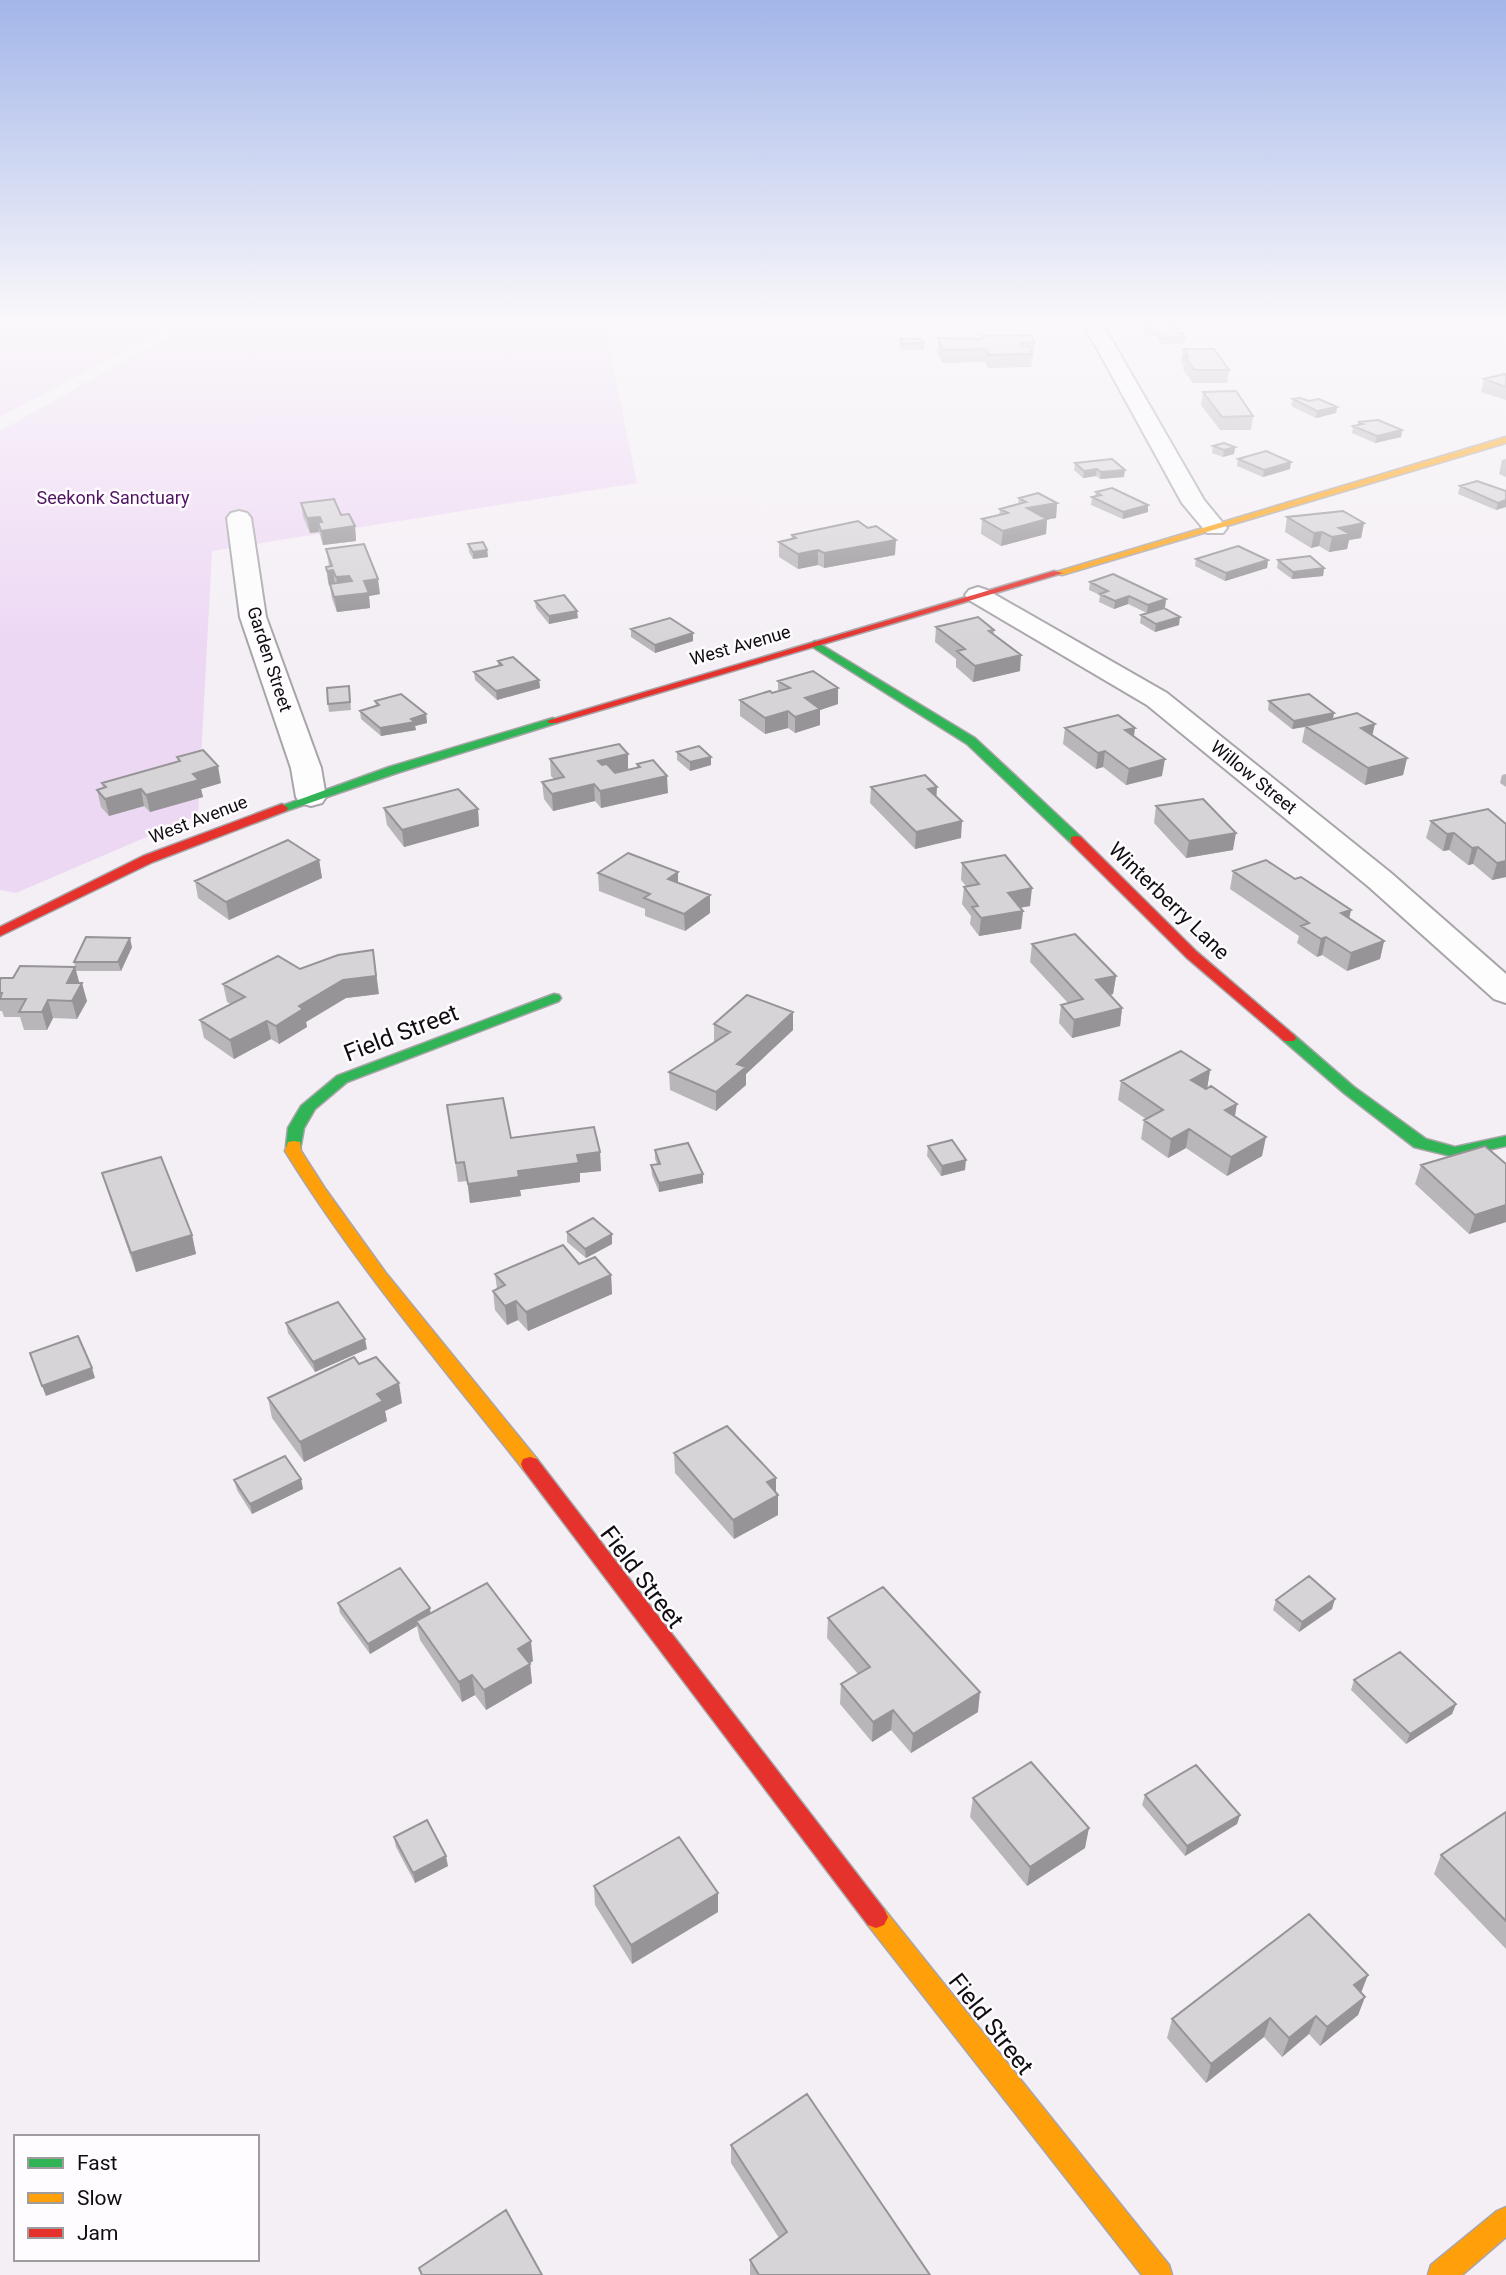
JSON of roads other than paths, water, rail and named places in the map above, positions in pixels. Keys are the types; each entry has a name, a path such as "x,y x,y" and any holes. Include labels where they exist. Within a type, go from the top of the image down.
{"street":[{"path":"1152,429 1194,503 1215,528"},
{"name":"West Avenue","path":"0,932 148,859 311,797 559,718 1215,528 1506,440"},
{"name":"Garden Street","path":"239,518 253,617 306,768 311,797"},
{"name":"Willow Street","path":"978,596 1157,699 1370,872 1506,992"},
{"name":"Winterberry Lane","path":"814,644 971,741 1068,832 1192,955 1349,1090 1420,1143 1455,1152 1506,1141"},
{"name":"Field Street","path":"554,998 342,1079 309,1106 296,1128 293,1151 394,1297 485,1405 692,1681 1159,2275"},
{"path":"1441,2275 1506,2220"}],"park label":[{"name":"Seekonk Sanctuary","path":"113,497"}]}
